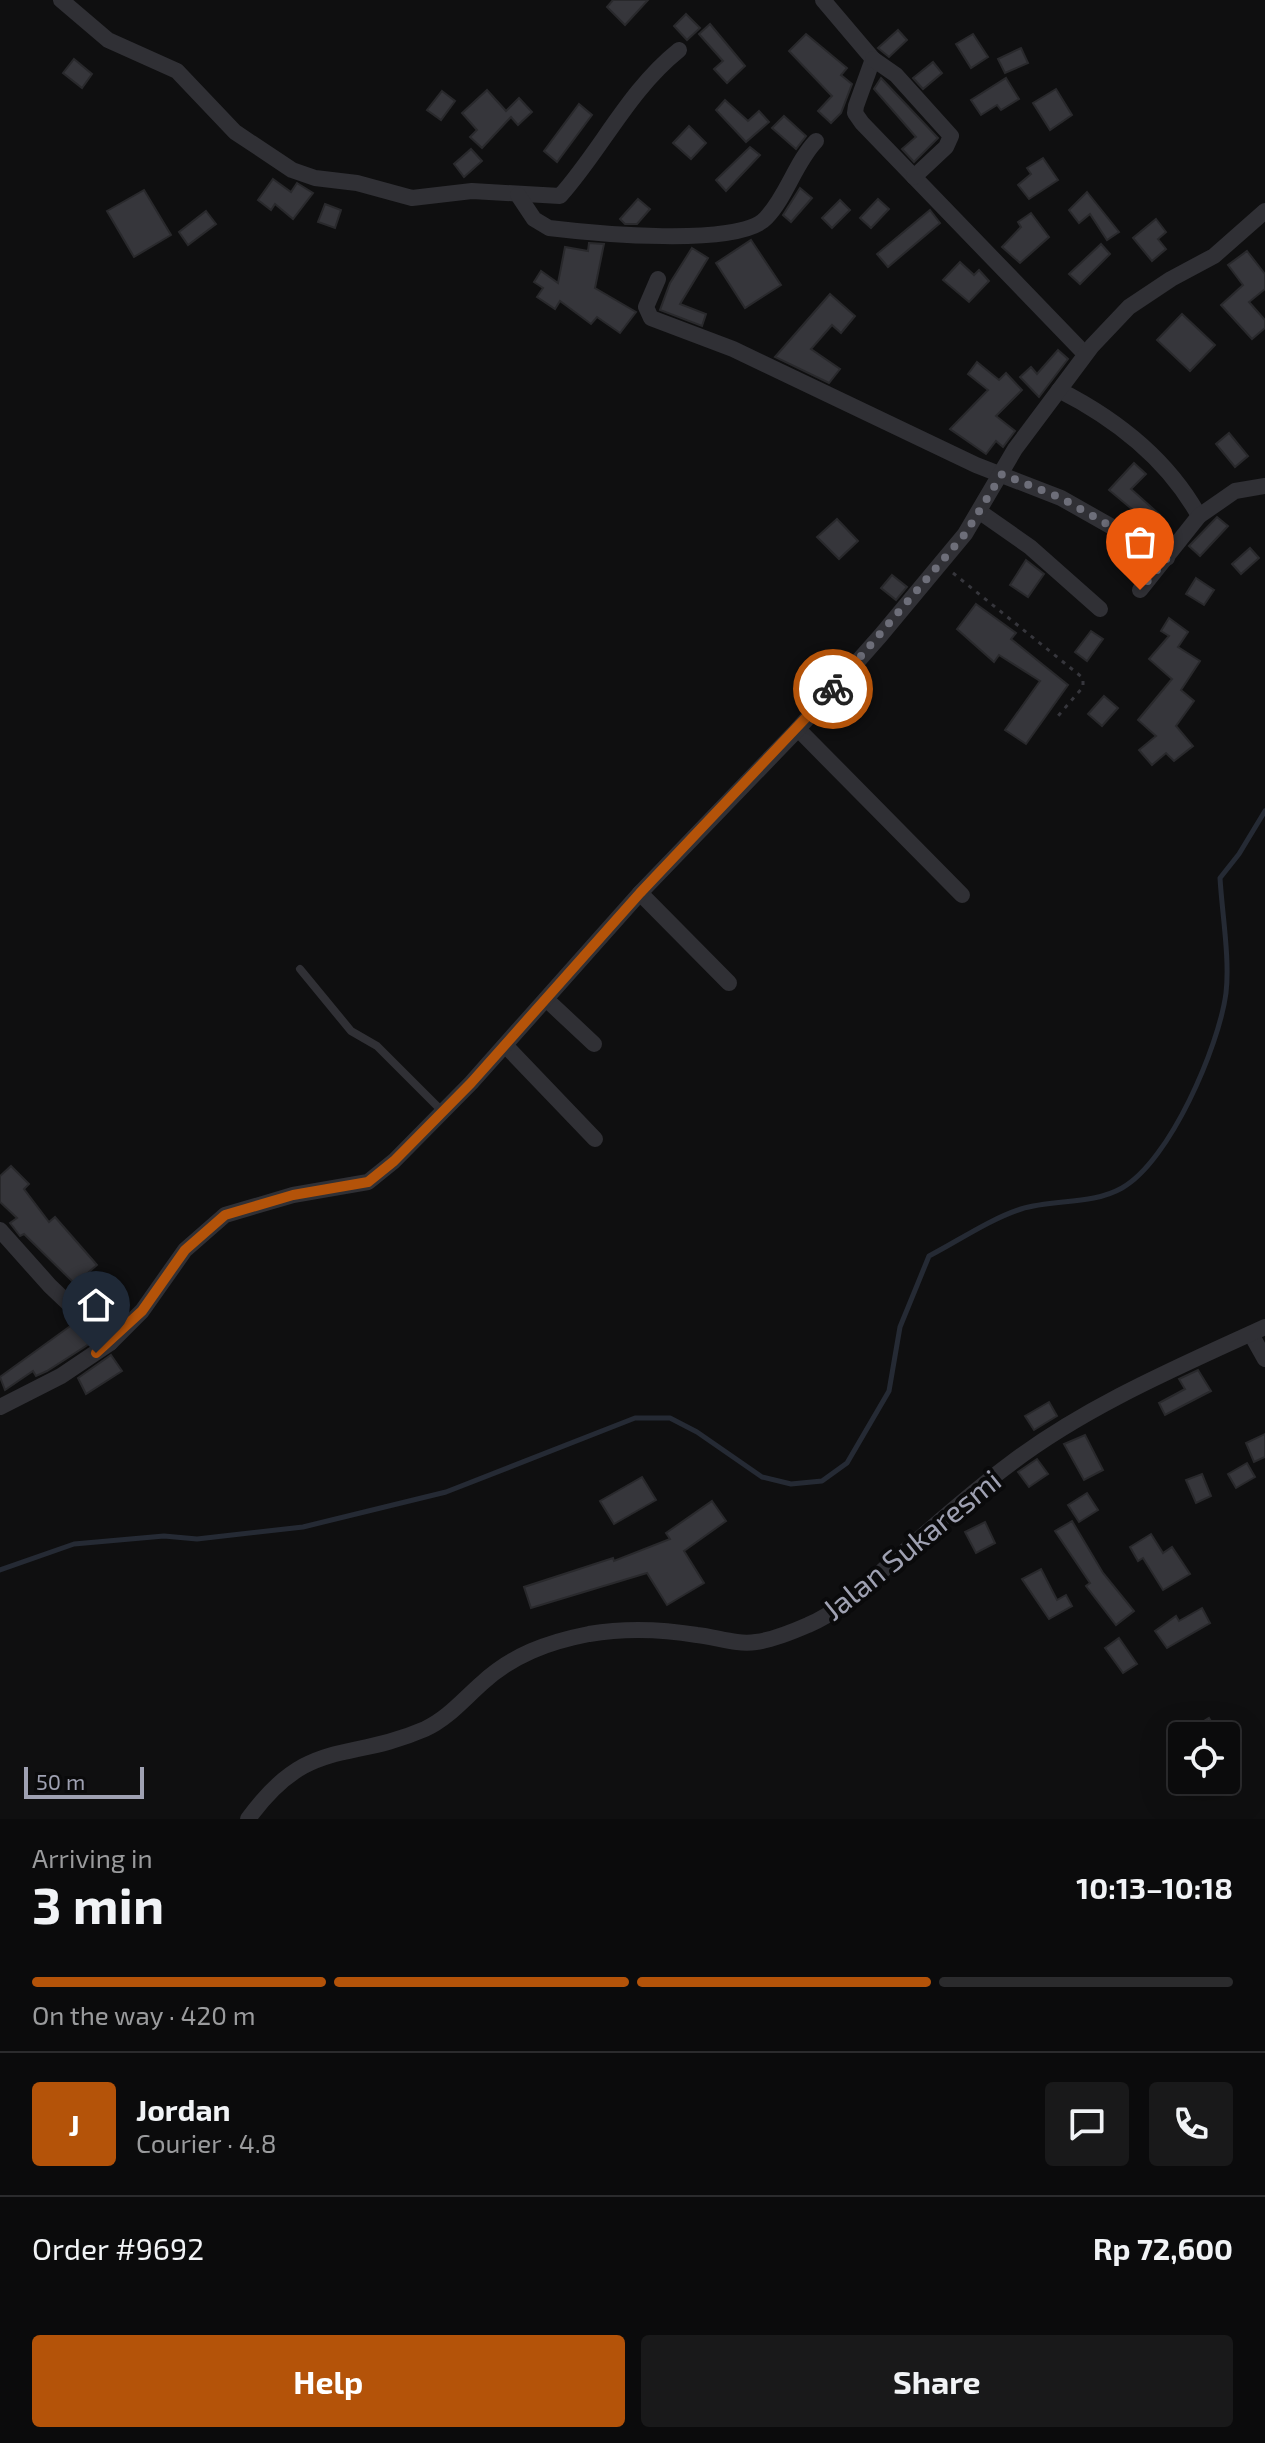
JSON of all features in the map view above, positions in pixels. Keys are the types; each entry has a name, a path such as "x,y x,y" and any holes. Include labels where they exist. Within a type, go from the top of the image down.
{"street":[{"path":"61,0 108,40 177,71 235,132 292,170 315,178 357,183 412,198 472,191 560,196 578,176 618,114 679,50"},
{"path":"823,0 873,59 896,75 951,136 946,147 914,177"},
{"path":"873,59 855,113 1085,354"},
{"path":"518,195 534,219 549,228 693,236 747,230 768,217 816,141"},
{"path":"0,1407 61,1376 110,1343 142,1311 185,1250 225,1215 282,1198 368,1182 394,1161 505,1045 640,893 798,729 941,563 980,512 1015,449 1085,354 1129,307 1171,279 1214,256 1265,211"},
{"path":"658,279 646,307 651,318 733,349 1002,474 1061,498 1167,558"},
{"path":"1059,390 1089,405 1169,469 1199,516"},
{"path":"1140,590 1199,516 1235,491 1265,486"},
{"path":"980,512 1040,555 1100,609"},
{"path":"798,729 962,895"},
{"path":"640,893 729,983"},
{"path":"546,999 594,1044"},
{"path":"505,1045 595,1139"},
{"path":"0,1230 50,1286 110,1343"},
{"path":"1258,1331 1265,1359"},
{"name":"Jalan Sukaresmi","path":"248,1819 280,1782 307,1762 425,1729 444,1718 484,1681 521,1654 547,1644 590,1634 634,1630 671,1631 735,1643 757,1642 812,1624 852,1597 974,1491 1045,1439 1080,1417 1258,1331"}],"lane":[{"path":"300,969 351,1031 377,1046 442,1111"}],"path":[{"path":"941,563 1005,619 1083,678 1083,687 1058,716"}],"building":[{"path":"613,0 648,0 625,25 607,7"},
{"path":"686,14 700,28 687,40 674,26"},
{"path":"710,24 745,66 727,83 714,69 723,61 699,34"},
{"path":"898,30 907,40 889,57 878,48"},
{"path":"806,34 847,68 841,75 852,84 841,113 831,123 818,111 832,96 789,51"},
{"path":"973,34 988,57 971,68 956,44"},
{"path":"1021,48 1028,63 1005,73 998,59"},
{"path":"74,59 92,74 82,88 63,73"},
{"path":"933,62 942,73 923,89 913,78"},
{"path":"881,78 938,138 914,162 902,149 916,137 874,89"},
{"path":"1006,78 1019,99 1001,110 997,105 981,115 971,100"},
{"path":"1056,89 1072,115 1050,130 1033,103"},
{"path":"487,90 506,111 519,98 532,112 518,125 511,117 482,148 470,137 477,130 462,113"},
{"path":"442,91 455,101 441,120 427,110"},
{"path":"725,100 748,121 759,111 769,122 746,142 716,110"},
{"path":"579,104 592,115 557,162 544,151"},
{"path":"784,116 806,136 796,149 772,128"},
{"path":"689,126 706,143 691,159 673,143"},
{"path":"750,147 760,155 726,191 716,180"},
{"path":"471,149 482,161 464,177 454,164"},
{"path":"1043,158 1058,180 1029,199 1018,185 1031,174 1027,168"},
{"path":"273,179 291,192 297,183 313,193 293,219 275,204 271,210 258,200"},
{"path":"800,188 812,198 791,222 783,215"},
{"path":"144,190 171,235 134,257 107,211"},
{"path":"1087,192 1119,232 1107,240 1090,214 1079,223 1069,210"},
{"path":"638,199 650,209 637,224 625,224 620,219"},
{"path":"878,199 889,209 871,228 860,218"},
{"path":"840,200 850,210 832,228 822,218"},
{"path":"325,204 341,210 335,228 318,222"},
{"path":"930,210 940,223 888,267 877,254"},
{"path":"206,211 216,224 188,245 179,232"},
{"path":"1031,213 1049,237 1020,263 1002,247 1021,227 1018,222"},
{"path":"1156,219 1166,232 1158,239 1166,249 1152,261 1133,238"},
{"path":"751,240 781,285 745,308 716,263"},
{"path":"589,243 604,244 595,288 636,312 620,333 597,317 591,324 560,301 555,309 537,297 543,288 534,282 541,271 558,283 565,247 588,251"},
{"path":"1101,244 1110,254 1080,284 1069,274"},
{"path":"692,248 708,258 680,304 706,314 702,326 660,310 670,283"},
{"path":"1247,251 1265,274 1265,289 1249,302 1265,320 1265,328 1252,339 1221,305 1243,285 1228,265"},
{"path":"960,262 974,275 979,270 989,281 969,302 943,280"},
{"path":"830,294 855,316 841,333 832,325 811,349 840,369 829,383 775,357"},
{"path":"1182,314 1215,345 1190,371 1157,340"},
{"path":"1058,350 1068,359 1039,397 1020,377 1031,367 1037,374"},
{"path":"977,362 999,380 1006,373 1022,390 996,416 1015,431 1003,447 996,441 986,454 950,429 988,390 968,374"},
{"path":"1229,433 1248,456 1235,467 1216,444"},
{"path":"1134,463 1146,474 1131,489 1160,515 1151,525 1109,490"},
{"path":"1217,517 1228,526 1200,556 1189,546"},
{"path":"837,519 858,541 839,559 817,537"},
{"path":"1250,548 1259,558 1241,574 1232,564"},
{"path":"1026,560 1044,574 1028,597 1010,585"},
{"path":"892,575 907,587 896,600 881,588"},
{"path":"1196,578 1214,590 1204,605 1186,594"},
{"path":"976,604 1016,633 1011,639 1068,685 1026,744 1005,730 1040,681 999,655 994,662 957,629"},
{"path":"1169,618 1188,632 1178,647 1200,661 1181,690 1194,701 1176,726 1193,746 1174,761 1166,753 1152,765 1139,750 1156,736 1138,720 1172,679 1149,659 1169,636 1161,631"},
{"path":"1091,631 1103,639 1087,661 1075,652"},
{"path":"1104,696 1118,708 1102,726 1088,714"},
{"path":"11,1166 29,1184 24,1189 49,1222 55,1217 97,1265 75,1284 24,1234 20,1236 10,1223 17,1218 0,1202 0,1176"},
{"path":"73,1324 89,1344 47,1371 36,1376 33,1371 5,1390 0,1377"},
{"path":"111,1355 122,1371 86,1394 78,1378"},
{"path":"1198,1370 1211,1391 1165,1415 1159,1403 1185,1389 1179,1379"},
{"path":"1049,1402 1057,1416 1034,1430 1025,1416"},
{"path":"1265,1434 1265,1457 1254,1462 1246,1443"},
{"path":"1085,1435 1103,1470 1084,1480 1064,1444"},
{"path":"1037,1459 1048,1474 1029,1487 1018,1472"},
{"path":"1247,1463 1255,1477 1236,1488 1228,1474"},
{"path":"1202,1474 1211,1496 1196,1503 1186,1480"},
{"path":"642,1477 656,1500 614,1524 600,1501"},
{"path":"1087,1493 1098,1510 1079,1522 1068,1505"},
{"path":"712,1501 726,1521 684,1551 704,1583 667,1605 647,1573 531,1608 524,1587 613,1558 614,1561 670,1539 666,1533"},
{"path":"1072,1521 1103,1573 1134,1611 1116,1625 1086,1586 1090,1583 1055,1531"},
{"path":"985,1522 995,1543 976,1553 965,1532"},
{"path":"1151,1534 1163,1553 1172,1547 1190,1574 1163,1590 1143,1558 1138,1561 1130,1547"},
{"path":"1041,1569 1057,1600 1066,1595 1072,1606 1049,1619 1022,1579"},
{"path":"1202,1608 1210,1623 1167,1648 1155,1631 1176,1616 1179,1621"},
{"path":"1119,1638 1137,1664 1123,1673 1105,1648"}],"waterway":[{"path":"0,1570 74,1544 164,1536 197,1539 303,1527 446,1492 635,1418 670,1418 697,1432 762,1477 791,1484 822,1481 847,1463 889,1391 900,1327 929,1256 1009,1213 1098,1197 1122,1188 1158,1154 1203,1071 1226,993 1227,966 1220,878 1265,811"}],"way so far":[{"path":"833,689 965,534 1002,474 1061,498 1167,558 1140,590"}],"route":[{"path":"96,1353 142,1311 185,1250 225,1215 293,1195 368,1182 380,1174 471,1083 640,893 833,689"}]}
